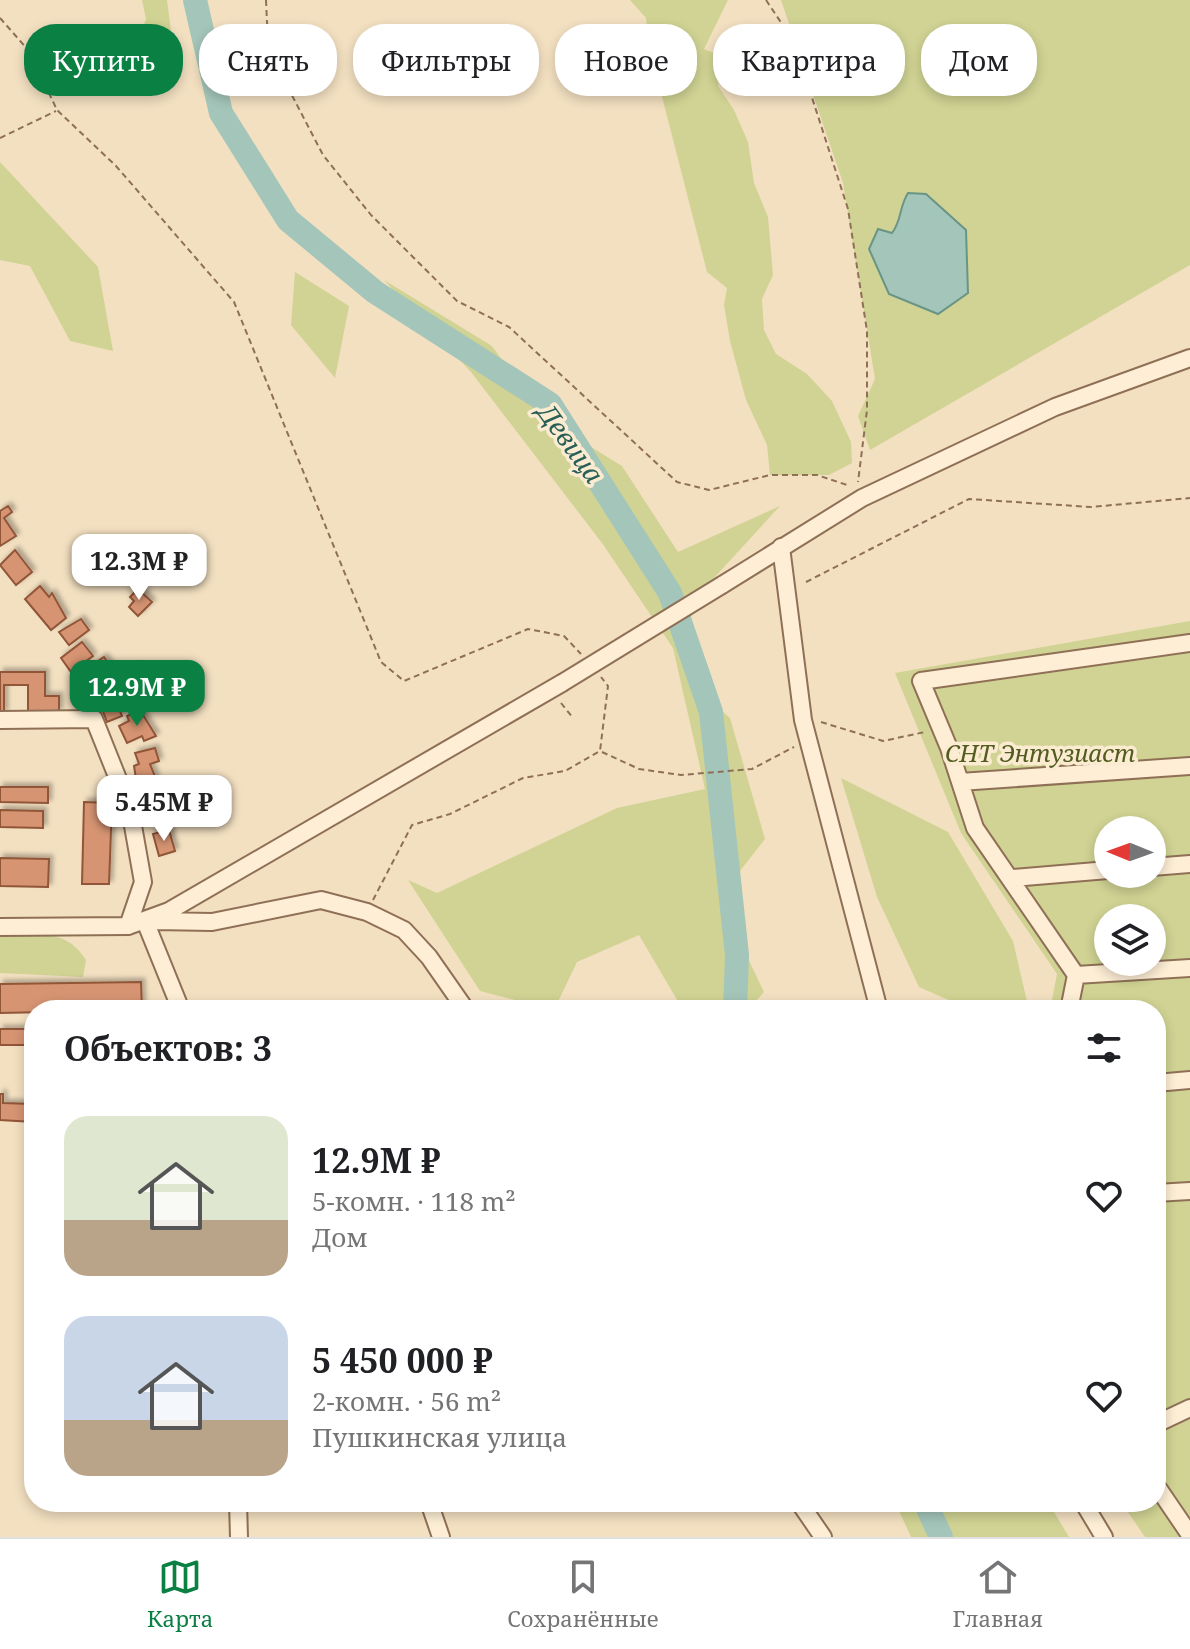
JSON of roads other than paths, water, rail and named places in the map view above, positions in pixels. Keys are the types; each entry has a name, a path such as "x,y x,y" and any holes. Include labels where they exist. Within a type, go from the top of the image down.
{"street":[{"path":"0,927 128,926 169,911 560,691 862,498 1055,407 1190,358"},
{"path":"781,547 803,720 876,1000"},
{"path":"1071,1000 1076,975 1013,878 975,828 949,748 921,681 1190,643"},
{"path":"0,720 94,719 130,809 143,882 128,926"},
{"path":"960,782 1190,766"},
{"path":"1166,866 1190,864"},
{"path":"1013,878 1094,871"},
{"path":"145,921 212,922 321,900 367,912 404,930 429,957 459,1000"},
{"path":"145,921 177,1000"},
{"path":"1076,975 1190,968"},
{"path":"1166,1082 1190,1080"},
{"path":"1166,1192 1190,1191"},
{"path":"1166,1419 1190,1408"},
{"path":"1166,1499 1188,1529"},
{"path":"238,1512 239,1537"},
{"path":"432,1512 441,1537"},
{"path":"806,1512 823,1537"},
{"path":"1089,1512 1104,1537"}],"water":[{"path":"908,193 926,194 966,230 968,293 938,314 889,294 869,249 878,229 892,233"}],"waterway":[{"name":"Девица","path":"195,0 221,113 288,220 375,292 550,404 670,593 711,712 737,955 735,1000"},
{"name":"Девица","path":"930,1512 941,1537"}],"park label":[{"name":"СНТ Энтузиаст","path":"1040,752"}]}
